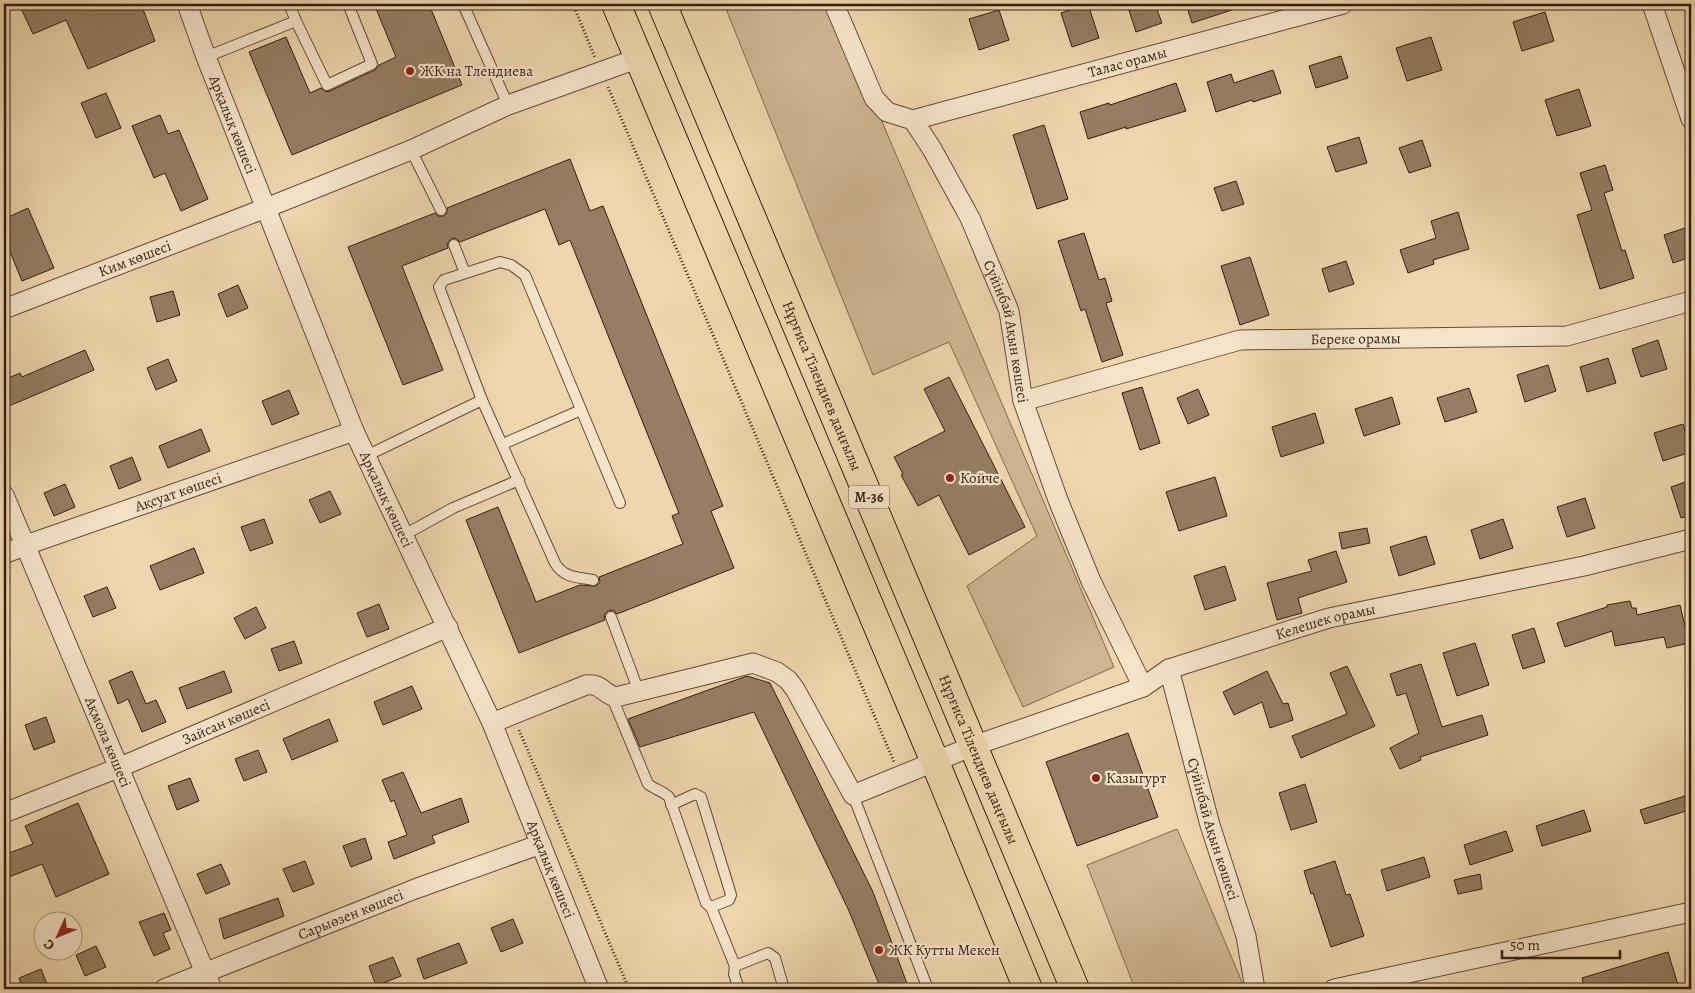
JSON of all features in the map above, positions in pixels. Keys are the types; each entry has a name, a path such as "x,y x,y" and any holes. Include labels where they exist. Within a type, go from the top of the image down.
{"main road":[{"name":"M-36","path":"616,4 935,762 1028,989"},
{"name":"Нұрғиса Тілендиев даңғылы","path":"662,4 1075,989"}],"street":[{"name":"Арқалық көшесі","path":"187,4 206,58 354,431 492,723 599,989"},
{"path":"834,4 874,98 887,112 913,120"},
{"name":"Талас орамы","path":"913,120 1343,4"},
{"path":"1652,4 1691,119"},
{"name":"Ким көшесі","path":"4,309 411,150 508,105 639,58"},
{"name":"Сүйінбай Ақын көшесі","path":"913,120 932,149 970,218 1009,311 1024,401 1058,500 1087,572 1143,687"},
{"name":"Береке орамы","path":"1024,401 1240,340 1567,336 1691,301"},
{"name":"Ақсуат көшесі","path":"4,554 354,431"},
{"name":"Ақмола көшесі","path":"4,495 208,981"},
{"name":"Келешек орамы","path":"973,746 1143,687 1169,669 1329,618 1584,566 1691,540"},
{"name":"Зайсан көшесі","path":"4,813 118,768 448,627"},
{"path":"492,723 586,685 599,686 611,696 616,696 639,692 752,663 777,672 788,680 795,689 853,795 973,746"},
{"name":"Сүйінбай Ақын көшесі","path":"1169,669 1210,825 1246,936 1255,989"},
{"name":"Сарыөзен көшесі","path":"164,989 208,981 415,889 541,844"},
{"path":"1334,989 1691,912"}],"lane":[{"path":"290,4 296,21 327,85 372,64 348,4"},
{"path":"463,4 508,105"},
{"path":"206,58 296,21"},
{"path":"411,150 441,210"},
{"path":"454,245 465,273"},
{"path":"593,580 565,574 559,570 482,400 439,287 444,280 500,262 511,265 525,275 620,503"},
{"path":"366,456 482,400"},
{"path":"503,444 581,410"},
{"path":"404,536 452,508 519,480"},
{"path":"611,617 639,692"},
{"path":"611,696 648,784 654,789 665,793 671,805 706,903 711,906 735,966 734,974 739,989"},
{"path":"671,805 695,794 701,797 731,895 729,900 711,906"},
{"path":"853,795 928,989"},
{"path":"735,966 768,953 775,958 784,989"}],"path":[{"path":"572,4 900,777"},
{"path":"513,714 629,989"}],"shaded area":[{"path":"724,4 832,4 1114,667 1023,707 967,586 1037,536 949,342 873,375"},
{"path":"1177,829 1245,989 1135,989 1087,865"}],"building":[{"path":"19,4 141,4 155,41 88,69 66,20 33,34"},
{"name":"ЖК на Тлендиева","path":"374,4 429,4 462,85 292,155 249,52 286,37 310,93 321,88 326,92 330,91 375,70 379,65 396,57"},
{"path":"1088,4 1099,38 1072,47 1061,13"},
{"path":"1127,4 1155,4 1162,23 1136,32"},
{"path":"1186,4 1244,4 1244,6 1192,23"},
{"path":"999,10 1009,40 979,50 969,19"},
{"path":"1545,12 1554,41 1522,51 1513,22"},
{"path":"1431,37 1442,70 1407,81 1396,48"},
{"path":"1341,56 1348,78 1316,88 1309,66"},
{"path":"1273,70 1281,93 1216,112 1207,82 1231,74 1234,83"},
{"path":"1176,83 1186,111 1088,139 1080,112 1109,103 1110,105"},
{"path":"1579,89 1591,126 1557,136 1545,100"},
{"path":"106,93 121,128 96,138 81,103"},
{"path":"160,115 168,134 179,130 208,199 181,211 165,173 154,178 132,126"},
{"path":"1044,125 1068,199 1037,209 1013,135"},
{"path":"1359,137 1367,163 1336,172 1327,147"},
{"path":"1422,140 1431,166 1409,173 1399,148"},
{"path":"570,159 590,211 603,206 723,506 711,511 734,568 617,614 613,610 608,611 604,615 605,620 519,653 466,520 498,507 536,602 580,585 596,586 600,582 599,577 683,544 672,516 679,513 570,240 559,245 545,209 460,242 455,238 451,239 447,244 448,248 402,266 443,370 403,385 348,247 435,213 438,216 444,216 447,213 447,208"},
{"path":"1605,165 1613,190 1604,193 1622,251 1625,250 1634,278 1600,289 1577,215 1592,210 1580,173"},
{"path":"1236,181 1244,204 1222,211 1214,188"},
{"path":"28,208 54,268 22,281 4,237 4,219"},
{"path":"1458,212 1469,249 1433,260 1434,264 1408,273 1400,250 1436,238 1431,221"},
{"path":"1691,226 1691,257 1673,263 1664,235"},
{"path":"1084,233 1099,280 1105,278 1112,301 1106,303 1123,355 1102,362 1085,309 1081,311 1058,241"},
{"path":"1250,257 1269,315 1240,325 1221,266"},
{"path":"1346,261 1354,284 1329,292 1322,269"},
{"path":"238,285 248,308 227,317 218,294"},
{"path":"173,291 180,315 157,322 150,297"},
{"path":"1658,340 1667,369 1641,377 1632,349"},
{"path":"85,350 94,370 9,406 4,395 4,380 20,373 22,377"},
{"path":"1608,358 1616,383 1587,392 1580,367"},
{"path":"168,359 177,381 156,390 147,368"},
{"path":"1548,365 1556,391 1525,402 1517,375"},
{"path":"949,377 1025,527 969,555 939,495 918,506 901,475 903,474 894,457 945,431 924,389"},
{"path":"1142,387 1160,443 1140,450 1122,393"},
{"path":"1469,388 1477,412 1445,422 1437,398"},
{"path":"1198,389 1209,415 1188,424 1177,398"},
{"path":"289,390 299,414 272,425 262,401"},
{"path":"1392,397 1400,424 1364,436 1355,409"},
{"path":"1315,413 1324,443 1281,457 1272,427"},
{"path":"1683,424 1691,452 1663,461 1654,433"},
{"path":"201,429 210,451 168,468 159,446"},
{"path":"132,457 141,480 119,489 110,466"},
{"path":"1215,477 1227,516 1179,531 1166,492"},
{"path":"1691,480 1691,515 1681,518 1671,487"},
{"path":"65,484 75,507 54,516 44,493"},
{"path":"330,491 341,514 320,523 309,500"},
{"path":"1585,498 1595,528 1567,537 1557,507"},
{"path":"264,519 273,543 250,551 241,527"},
{"path":"1503,519 1513,548 1480,559 1471,530"},
{"path":"1367,528 1370,543 1342,549 1339,533"},
{"path":"1426,536 1435,564 1399,576 1390,547"},
{"path":"194,548 204,573 160,590 150,566"},
{"path":"1336,551 1347,582 1298,598 1302,613 1277,620 1267,583 1312,571 1308,560"},
{"path":"1225,566 1236,600 1205,610 1194,576"},
{"path":"107,587 116,608 93,617 84,596"},
{"path":"1630,601 1632,608 1636,608 1637,615 1680,605 1689,643 1667,648 1664,637 1615,646 1612,631 1565,647 1557,623 1607,607 1607,605"},
{"path":"379,604 389,629 367,637 357,613"},
{"path":"256,607 266,628 245,639 234,618"},
{"path":"1534,628 1545,662 1523,669 1512,635"},
{"path":"294,641 302,663 279,671 271,649"},
{"path":"1475,643 1489,685 1457,696 1443,653"},
{"path":"1421,664 1442,727 1482,715 1488,735 1420,757 1421,760 1400,769 1390,748 1419,733 1406,693 1397,696 1390,674"},
{"path":"1347,666 1375,726 1301,758 1292,736 1347,714 1330,673"},
{"path":"132,671 146,704 156,700 166,722 142,732 128,699 118,704 109,681"},
{"path":"224,671 232,692 187,709 179,688"},
{"path":"1267,671 1283,704 1288,703 1293,720 1270,728 1262,702 1234,715 1223,692"},
{"path":"747,676 770,683 873,892 909,989 881,989 849,911 754,712 640,747 628,719"},
{"path":"412,686 422,709 383,725 374,702"},
{"path":"46,717 55,742 34,750 25,725"},
{"path":"329,719 338,741 292,760 283,739"},
{"path":"1128,733 1158,817 1077,846 1046,762"},
{"path":"258,750 267,772 244,781 235,759"},
{"path":"403,772 421,813 461,798 469,822 432,836 435,843 394,859 388,842 407,835 394,800 391,802 382,780"},
{"path":"190,778 199,801 177,810 168,786"},
{"path":"1305,784 1317,822 1291,830 1279,793"},
{"path":"1685,796 1689,810 1645,824 1640,810"},
{"path":"78,803 109,874 56,897 42,864 4,879 4,855 33,844 25,826"},
{"path":"1584,810 1591,831 1542,846 1536,826"},
{"path":"1506,831 1513,851 1470,865 1464,845"},
{"path":"365,838 372,859 351,867 343,846"},
{"path":"1424,857 1430,877 1387,891 1381,870"},
{"path":"305,861 314,884 293,892 283,869"},
{"path":"1335,861 1346,895 1350,894 1364,936 1331,947 1304,871"},
{"path":"221,864 230,884 206,894 197,874"},
{"path":"1480,874 1482,889 1458,894 1454,880"},
{"path":"278,898 284,916 224,939 219,919"},
{"path":"164,913 171,930 163,933 170,949 154,956 139,922"},
{"path":"513,919 523,943 501,952 491,928"},
{"path":"459,943 467,963 424,979 417,959"},
{"path":"96,946 106,967 85,976 78,960 82,960 82,952"},
{"path":"1668,952 1678,985 1664,989 1585,989 1582,978"},
{"path":"393,957 401,976 376,986 369,966"},
{"path":"41,969 49,989 23,989 19,978"}],"place":[{"name":"ЖК на Тлендиева","path":"410,71"},
{"name":"Койче","path":"950,478"},
{"name":"Казыгурт","path":"1096,778"},
{"name":"ЖК Кутты Мекен","path":"879,950"}]}
